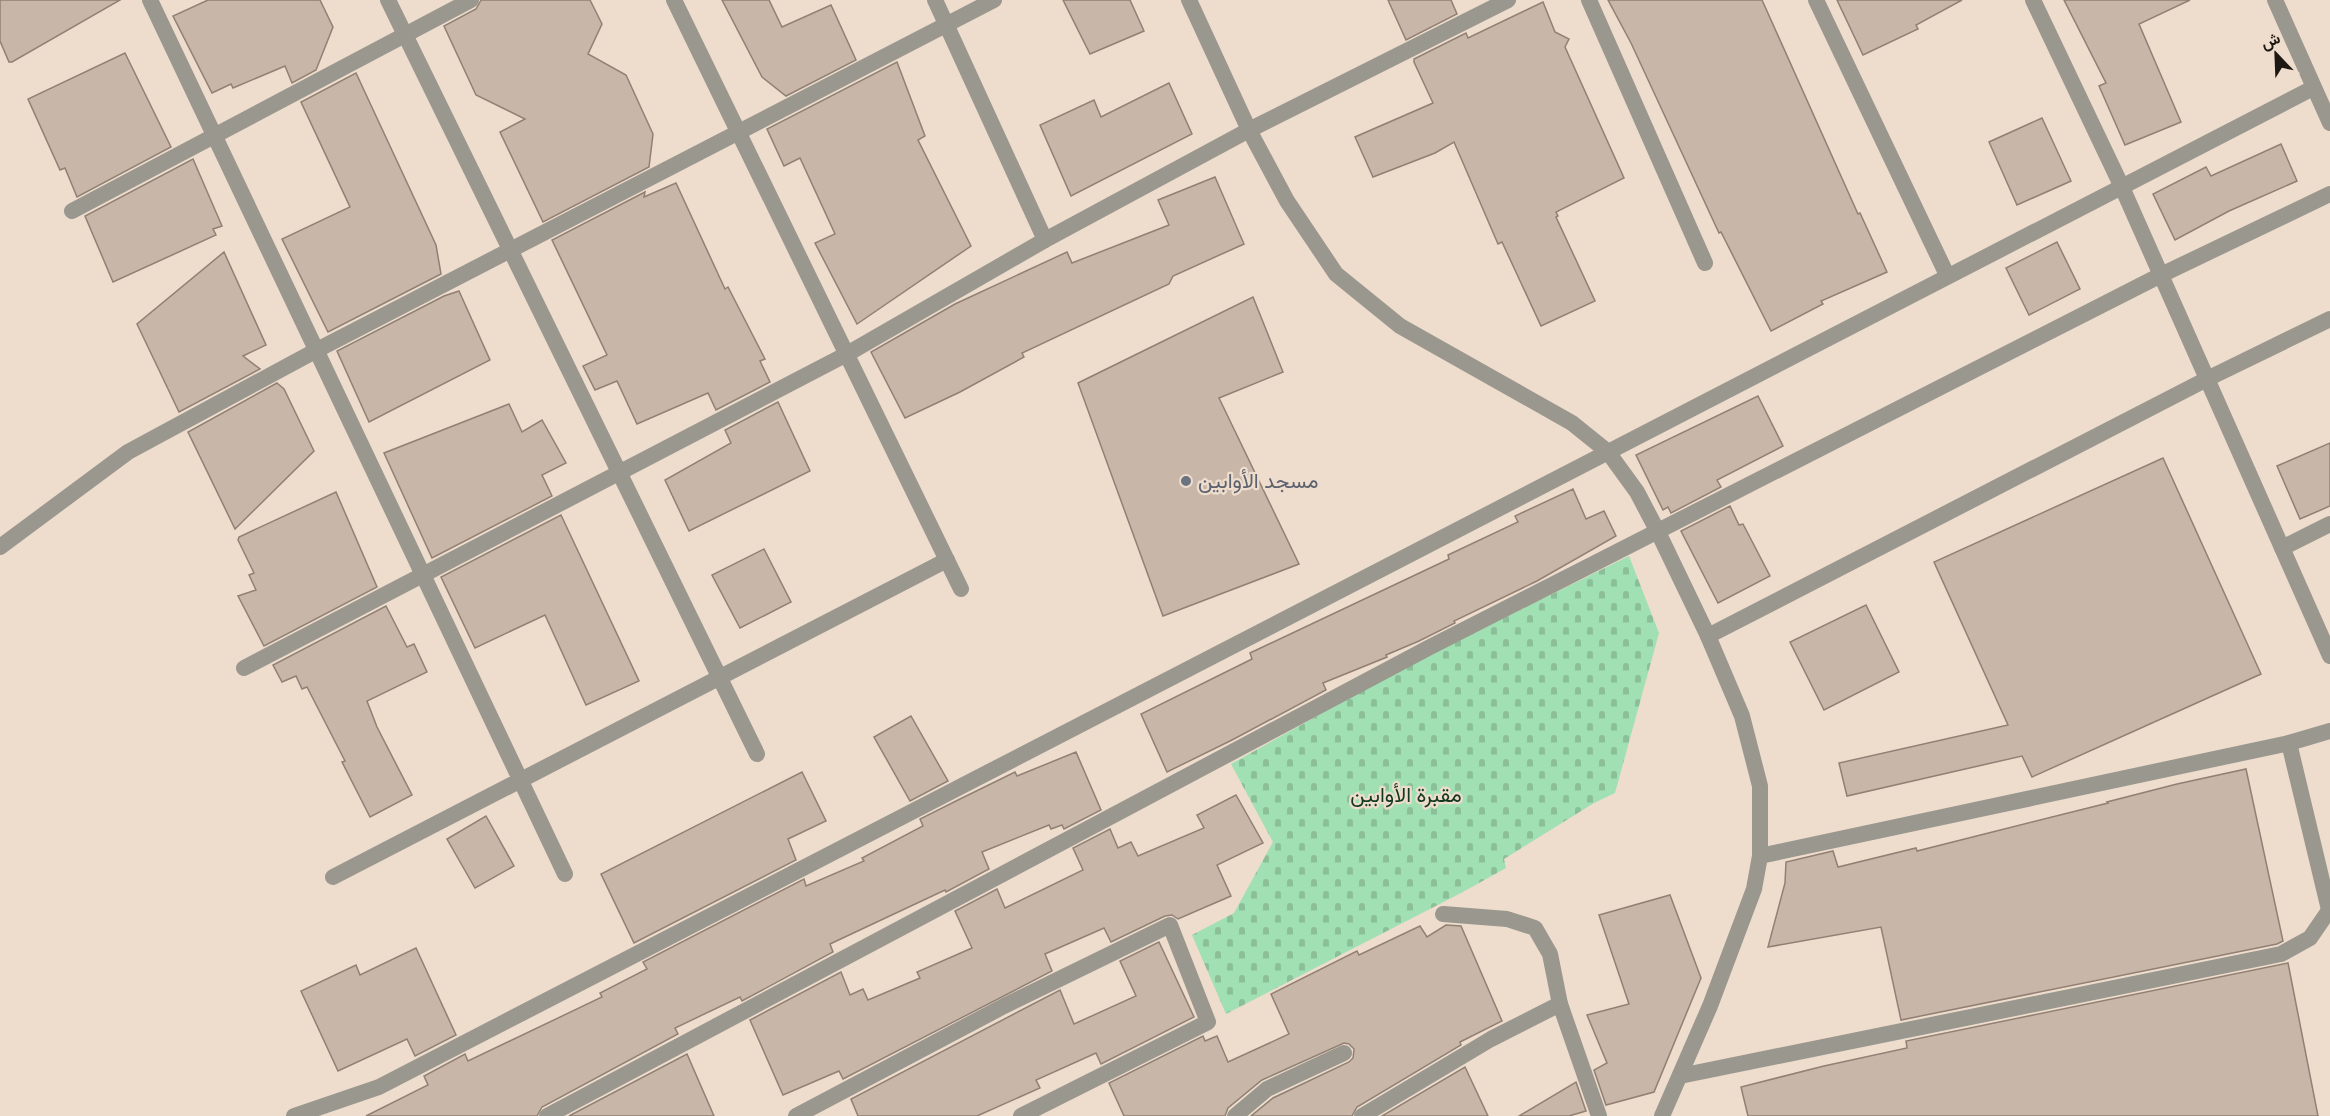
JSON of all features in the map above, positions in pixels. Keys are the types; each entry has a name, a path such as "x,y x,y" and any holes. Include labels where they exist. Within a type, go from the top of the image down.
{"street":[{"path":"150,0 565,874"},
{"path":"388,0 757,754"},
{"path":"72,211 471,0"},
{"path":"674,0 961,589"},
{"path":"935,0 1044,240"},
{"path":"0,547 128,452 317,350 994,0"},
{"path":"1189,0 1249,130 1287,201 1336,274 1400,326 1572,423 1608,452 1637,492 1658,532 1708,636 1742,716 1760,786 1760,856 1754,889 1710,1006 1662,1116"},
{"path":"244,668 847,354 1044,240 1249,130 1508,0"},
{"path":"1589,0 1705,263"},
{"path":"1816,0 1947,275"},
{"path":"2033,0 2121,186 2330,656"},
{"path":"2275,0 2330,123"},
{"path":"294,1116 379,1087 1947,275 2313,88"},
{"path":"547,1116 1430,647 2161,275 2330,194"},
{"path":"1708,636 2207,379 2330,319"},
{"path":"2282,548 2330,524"},
{"path":"333,877 947,560"},
{"path":"1760,856 2330,732"},
{"path":"1680,1076 2282,954 2310,938 2330,911 2289,742"},
{"path":"1443,914 1507,919 1535,928 1550,954 1560,1004 1599,1116"},
{"path":"796,1116 1004,1006 1170,925 1208,1022 1021,1116"},
{"path":"1362,1116 1491,1039 1560,1004"},
{"path":"1235,1116 1267,1089 1344,1053"}],"green space":[{"name":"مقبرة الأوابين","path":"1629,556 1659,633 1615,793 1594,803 1504,859 1506,868 1226,1014 1192,935 1234,913 1273,842 1231,764 1405,667"}],"building":[{"path":"0,0 120,0 9,62 0,41"},
{"path":"208,0 320,0 333,27 316,70 292,83 285,66 233,88 231,84 212,93 173,16"},
{"path":"481,0 590,0 602,24 588,54 626,75 653,134 649,167 543,222 500,132 525,119 476,95 444,26 476,9"},
{"path":"722,0 769,0 782,27 831,5 856,60 786,96 762,77"},
{"path":"1063,0 1130,0 1144,31 1090,54"},
{"path":"1388,0 1451,0 1457,14 1406,40"},
{"path":"1608,0 1762,0 1858,214 1860,213 1887,272 1821,301 1823,304 1771,331 1721,232 1719,233 1631,43"},
{"path":"1837,0 1962,0 1916,25 1918,29 1863,55"},
{"path":"2064,0 2190,0 2139,24 2181,122 2125,145 2099,86 2106,83"},
{"path":"1543,2 1555,32 1569,39 1565,47 1624,178 1556,212 1558,216 1556,217 1595,301 1541,326 1502,242 1498,244 1454,142 1435,153 1373,177 1355,137 1433,103 1414,59 1466,33 1468,38"},
{"path":"125,53 171,147 77,197 65,168 60,170 28,99"},
{"path":"897,62 925,136 918,140 971,246 857,324 815,243 835,234 800,158 784,166 767,129"},
{"path":"356,73 436,245 441,274 328,332 282,239 350,207 301,102"},
{"path":"1169,83 1192,134 1071,196 1040,125 1094,100 1101,117"},
{"path":"2042,118 2071,181 2017,205 1989,142"},
{"path":"2281,144 2297,181 2229,211 2175,240 2153,194 2206,167 2211,176"},
{"path":"193,159 222,226 213,229 216,235 113,282 85,216"},
{"path":"1215,177 1244,244 1173,276 1169,284 1022,353 1024,357 960,392 905,418 871,352 955,304 1067,252 1072,263 1169,225 1158,200"},
{"path":"676,183 725,289 728,287 765,359 760,361 770,382 716,410 708,393 637,424 617,381 595,390 583,366 607,355 552,240 645,192 644,197"},
{"path":"2057,242 2080,289 2029,315 2006,268"},
{"path":"224,252 266,345 243,356 260,369 179,412 137,324"},
{"path":"459,291 490,360 369,422 337,351 444,296"},
{"name":"مسجد الأوابين","path":"1253,297 1283,372 1219,398 1299,564 1163,616 1078,383"},
{"path":"277,383 284,389 314,451 235,529 188,432"},
{"path":"1758,396 1783,446 1717,480 1721,487 1671,513 1668,507 1663,510 1636,455"},
{"path":"778,402 810,471 689,531 665,480 731,443 725,430"},
{"path":"509,404 522,432 542,420 566,463 542,475 552,496 432,558 384,453"},
{"path":"2330,443 2330,506 2300,519 2277,466"},
{"path":"2163,458 2261,674 2032,777 2022,756 1847,796 1839,763 2008,725 1934,562"},
{"path":"1573,489 1586,519 1604,511 1616,536 1537,581 1454,621 1455,623 1386,655 1387,657 1323,683 1326,690 1167,772 1141,714 1252,659 1250,653 1449,559 1448,555 1518,522 1515,516"},
{"path":"336,492 377,587 264,646 238,596 256,590 249,575 254,573 238,540 239,537"},
{"path":"1730,506 1739,525 1743,524 1770,576 1718,603 1681,531"},
{"path":"561,515 639,681 586,705 545,615 475,648 441,577"},
{"path":"764,549 791,602 740,628 712,575"},
{"path":"1866,605 1899,672 1824,710 1790,642"},
{"path":"386,606 407,647 414,644 427,672 367,701 377,727 412,795 370,817 342,762 345,761 307,687 302,689 296,676 282,682 273,665"},
{"path":"911,716 948,781 910,801 874,737"},
{"path":"1076,752 1101,810 1064,829 1062,825 1051,829 1049,825 982,852 989,869 946,892 945,890 830,944 833,952 742,1001 740,997 675,1028 678,1034 542,1107 537,1116 366,1116 428,1085 424,1076 465,1054 468,1061 602,997 600,993 647,969 643,962 804,879 806,886 864,861 862,858 923,826 920,819 1015,772 1017,776"},
{"path":"2246,769 2283,941 2277,944 1901,1020 1881,927 1768,947 1785,883 1786,862 1833,851 1838,867 1916,848 1917,851 2177,784"},
{"path":"802,772 826,821 788,839 796,860 634,943 601,874"},
{"path":"1236,795 1263,843 1217,865 1231,896 1178,919 1172,915 1165,916 1111,942 1104,928 1045,954 1052,971 843,1079 839,1071 783,1095 750,1020 841,972 850,995 863,989 868,1000 920,978 917,972 972,948 955,911 997,889 1005,908 1083,870 1073,848 1110,829 1118,848 1131,842 1138,856 1204,828 1197,815"},
{"path":"486,816 514,866 475,888 447,839"},
{"path":"1670,895 1701,978 1654,1092 1606,1105 1594,1070 1607,1063 1587,1015 1629,1004 1599,915"},
{"path":"1446,925 1461,926 1502,1021 1460,1042 1461,1045 1357,1107 1352,1116 1251,1116 1273,1098 1349,1062 1353,1058 1354,1049 1344,1043 1262,1080 1228,1108 1225,1116 1124,1116 1109,1083 1203,1036 1205,1041 1217,1036 1228,1062 1289,1034 1271,994 1357,951 1359,955 1420,926 1427,937"},
{"path":"1159,942 1194,1017 1101,1064 1096,1053 1036,1080 1040,1088 977,1116 858,1116 851,1099 1060,990 1074,1024 1136,996 1120,961"},
{"path":"416,948 456,1035 415,1056 407,1039 338,1071 301,991 356,965 360,975"},
{"path":"2288,963 2318,1116 1748,1116 1741,1087 1907,1048 1906,1041"},
{"path":"687,1054 714,1116 569,1116"},
{"path":"1465,1067 1488,1116 1382,1116"},
{"path":"1576,1082 1586,1111 1569,1116 1519,1116"}],"place":[{"name":"مسجد الأوابين","path":"1186,481"}]}
